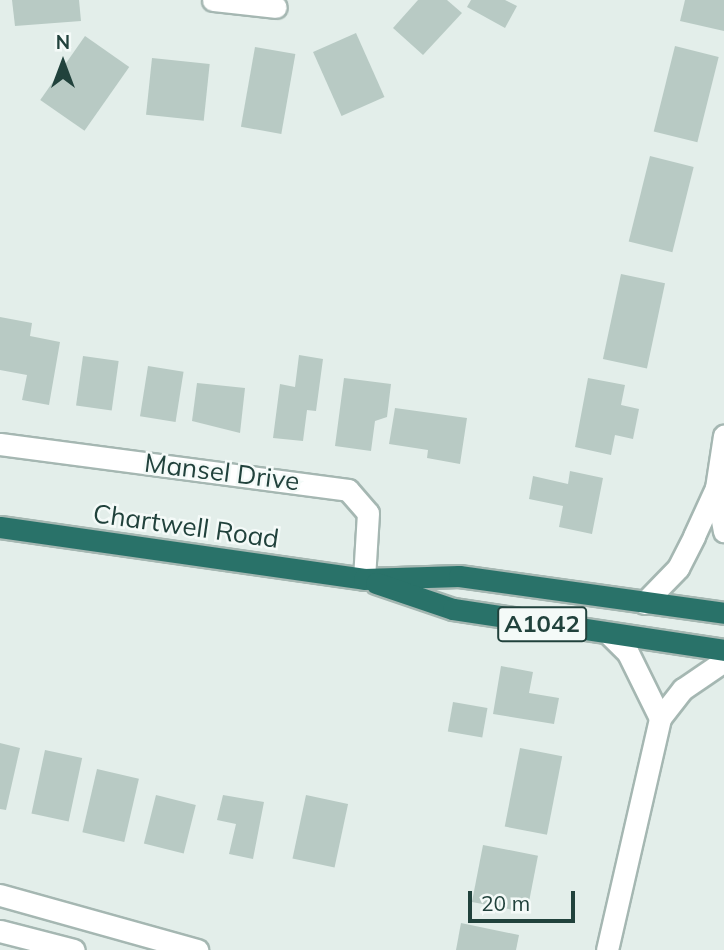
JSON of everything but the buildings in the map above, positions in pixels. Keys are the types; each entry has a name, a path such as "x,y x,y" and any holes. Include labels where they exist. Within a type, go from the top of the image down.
{"highway":[{"name":"Chartwell Road","path":"0,527 364,579 459,576 724,613"},
{"name":"Chartwell Road","path":"364,579 453,609 610,635 724,650"}],"street":[{"path":"211,0 276,7"},
{"path":"644,603 678,568 716,488 724,436"},
{"name":"Mansel Drive","path":"0,443 348,489 368,513 364,579"},
{"path":"716,488 724,531"},
{"path":"610,635 628,653 660,718"},
{"path":"607,950 660,718 683,689 724,661"},
{"path":"0,895 197,950"},
{"path":"0,931 74,950"}]}
